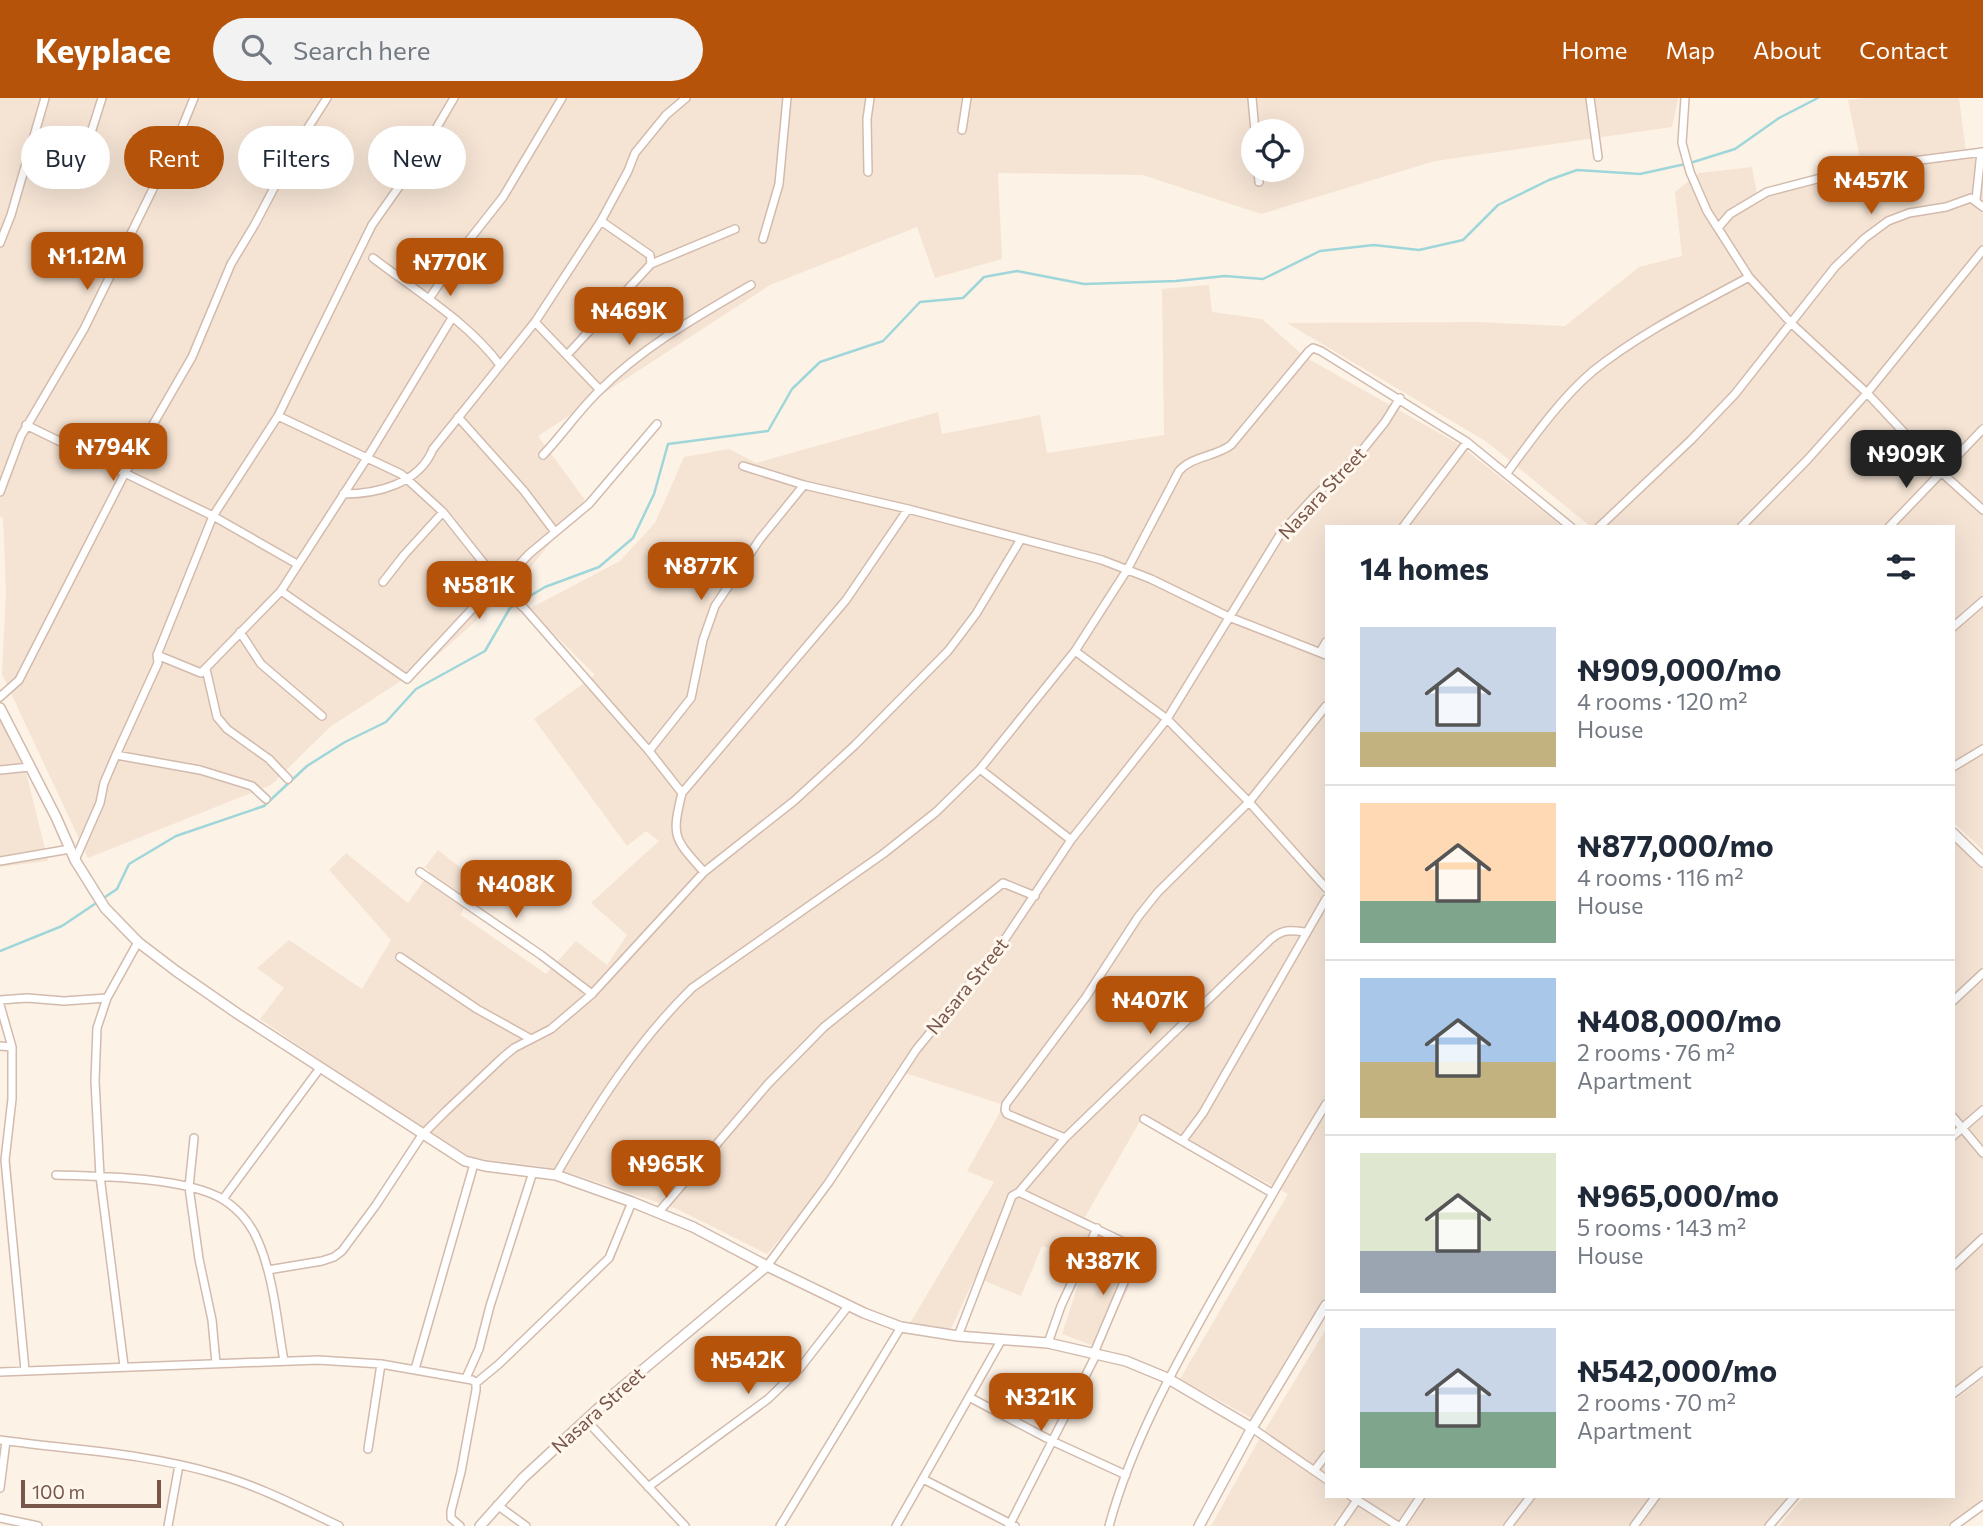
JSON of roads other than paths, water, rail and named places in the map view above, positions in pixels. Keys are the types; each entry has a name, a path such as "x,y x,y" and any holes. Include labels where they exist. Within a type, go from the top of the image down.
{"street":[{"path":"0,243 11,215 45,98"},
{"path":"93,126 102,98"},
{"path":"0,492 26,425 84,329 166,164 194,98"},
{"path":"0,696 19,680 125,473 192,357 231,264 295,148 327,98"},
{"path":"75,860 100,803 104,783 158,663 157,656 213,516 278,416 372,225 417,161 454,98"},
{"path":"429,299 466,244 503,197 562,98"},
{"path":"343,494 365,494 408,480 423,466 433,449 535,322 601,221 635,153 666,115 686,98"},
{"path":"762,239 779,184 788,98"},
{"path":"868,172 867,119 870,98"},
{"path":"962,130 967,98"},
{"path":"1252,98 1254,119"},
{"path":"1590,98 1598,157"},
{"path":"1685,98 1682,143 1690,172 1707,212 1749,277 1792,324 1867,393 1942,473 1983,509"},
{"path":"1718,228 1730,214 1767,191 1859,168 1982,152 1976,200"},
{"path":"1601,525 1691,440 1735,394 1835,267 1865,238 1888,221 1971,198 1983,208"},
{"path":"601,221 650,255 650,264"},
{"path":"567,355 650,264 735,229"},
{"path":"1743,525 1808,459 1867,393 1983,250"},
{"path":"373,258 452,318 488,349 500,365"},
{"path":"1507,473 1533,436 1591,373 1626,346 1749,277"},
{"path":"543,455 600,390 650,348 686,323 751,285"},
{"path":"157,656 201,673 281,591 367,458 452,318"},
{"path":"535,322 600,390"},
{"path":"556,1175 609,1088 636,1050 692,988 883,854 936,812 980,769 1075,651 1128,570 1179,471 1186,464 1222,452 1231,445 1313,348 1399,398 1467,442 1567,525"},
{"name":"Nasara Street","path":"481,1526 497,1505 586,1420 767,1266 829,1182 916,1050 999,948 1071,840 1167,719 1281,533 1314,497 1356,458 1385,422 1399,398"},
{"path":"278,416 408,480 443,512 501,584 649,751 682,793"},
{"path":"458,418 524,491 555,532"},
{"path":"281,591 407,679 474,607 501,584 529,554 589,504 657,424"},
{"path":"26,425 213,516 297,564"},
{"path":"1891,525 1983,429"},
{"path":"1404,525 1467,442"},
{"path":"743,466 804,485 908,509 1102,560 1229,617 1323,654"},
{"path":"649,751 691,698 715,606 760,539 804,485"},
{"path":"704,872 676,840 676,819 682,793 846,600 908,509"},
{"path":"383,582 443,512"},
{"path":"268,1270 322,1261 342,1251 422,1135 502,1058 551,1029 592,994 704,872 794,801 855,745 948,650 976,614 1021,539"},
{"path":"1955,625 1983,601"},
{"path":"240,632 261,664 322,716"},
{"path":"1075,651 1167,719 1249,802 1325,887"},
{"path":"206,669 217,717 228,729 269,759 288,779"},
{"path":"1065,1138 1007,1114 1004,1110 1006,1104 1086,997 1138,916 1158,892 1249,802 1325,707"},
{"path":"0,708 90,886 105,908 138,942 197,986 422,1135 474,1164 556,1175 632,1202 693,1227 767,1266 901,1327 958,1336 1048,1343 1126,1361 1167,1378 1252,1428 1325,1478"},
{"path":"1955,766 1983,750"},
{"path":"116,755 200,770 252,786 266,799"},
{"path":"0,770 30,767"},
{"path":"980,769 1071,840"},
{"path":"1955,835 1983,862"},
{"path":"0,861 70,849"},
{"path":"420,872 520,940 592,994"},
{"path":"659,1213 768,1084 824,1027 1003,883 1035,895"},
{"path":"1182,1140 1203,1113 1225,1077 1325,901"},
{"path":"958,1336 1012,1196 1019,1192 1065,1138 1271,939 1279,932 1287,930 1305,932"},
{"path":"124,1366 100,1176 95,1081 97,1028 107,998 138,942"},
{"path":"400,957 477,1010 531,1039"},
{"path":"1955,999 1983,973"},
{"path":"25,1370 5,1160 12,1099 12,1047 0,1003 27,998 64,1001 107,998"},
{"path":"0,1046 12,1047"},
{"path":"223,1199 320,1068"},
{"path":"1109,1526 1126,1475 1167,1378 1325,1106"},
{"path":"1955,1134 1983,1110"},
{"path":"1144,1119 1272,1193"},
{"path":"1955,1119 1983,1153"},
{"path":"194,1138 189,1187 199,1259 212,1320 216,1363"},
{"path":"415,1369 474,1164"},
{"path":"466,1378 479,1349 533,1172"},
{"path":"56,1175 100,1176 189,1187 223,1199 243,1216 258,1240 268,1270 284,1361"},
{"path":"923,1479 1011,1525 1095,1353 1139,1251 1136,1247 1019,1192"},
{"path":"460,1526 452,1518 451,1511 461,1472 476,1383 610,1258 632,1202"},
{"path":"1048,1343 1070,1286 1097,1228"},
{"path":"1955,1264 1983,1238"},
{"path":"648,1487 768,1399 800,1368 849,1305"},
{"path":"1199,1526 1252,1428 1325,1307"},
{"path":"780,1526 901,1327"},
{"path":"896,1526 1002,1339"},
{"path":"0,1372 318,1360 381,1364 466,1378 476,1383"},
{"path":"368,1449 381,1364"},
{"path":"1955,1392 1983,1371"},
{"path":"970,1397 1052,1441 1126,1475"},
{"path":"586,1420 685,1526"},
{"path":"0,1488 3,1441 134,1456 217,1474 262,1489 339,1526"},
{"path":"1314,1471 1325,1456"},
{"path":"168,1526 179,1465"},
{"path":"1339,1526 1354,1498 1399,1526 1420,1498"},
{"path":"1508,1526 1529,1498"},
{"path":"1634,1526 1655,1498"},
{"path":"1769,1526 1793,1498"},
{"path":"497,1505 526,1526"},
{"path":"1954,1526 1983,1505"},
{"path":"0,1518 38,1526"}],"waterway":[{"path":"0,951 62,926 117,889 129,864 176,836 264,806 307,766 345,742 386,722 416,689 485,651 510,608 545,587 599,567 633,538 654,494 668,444 768,431 792,389 820,362 883,341 920,302 963,298 984,277 1017,271 1084,284 1176,281 1225,276 1263,279 1320,251 1374,245 1419,250 1463,240 1498,205 1549,180 1577,170 1640,174 1690,163 1735,149 1779,118 1818,98"}]}
